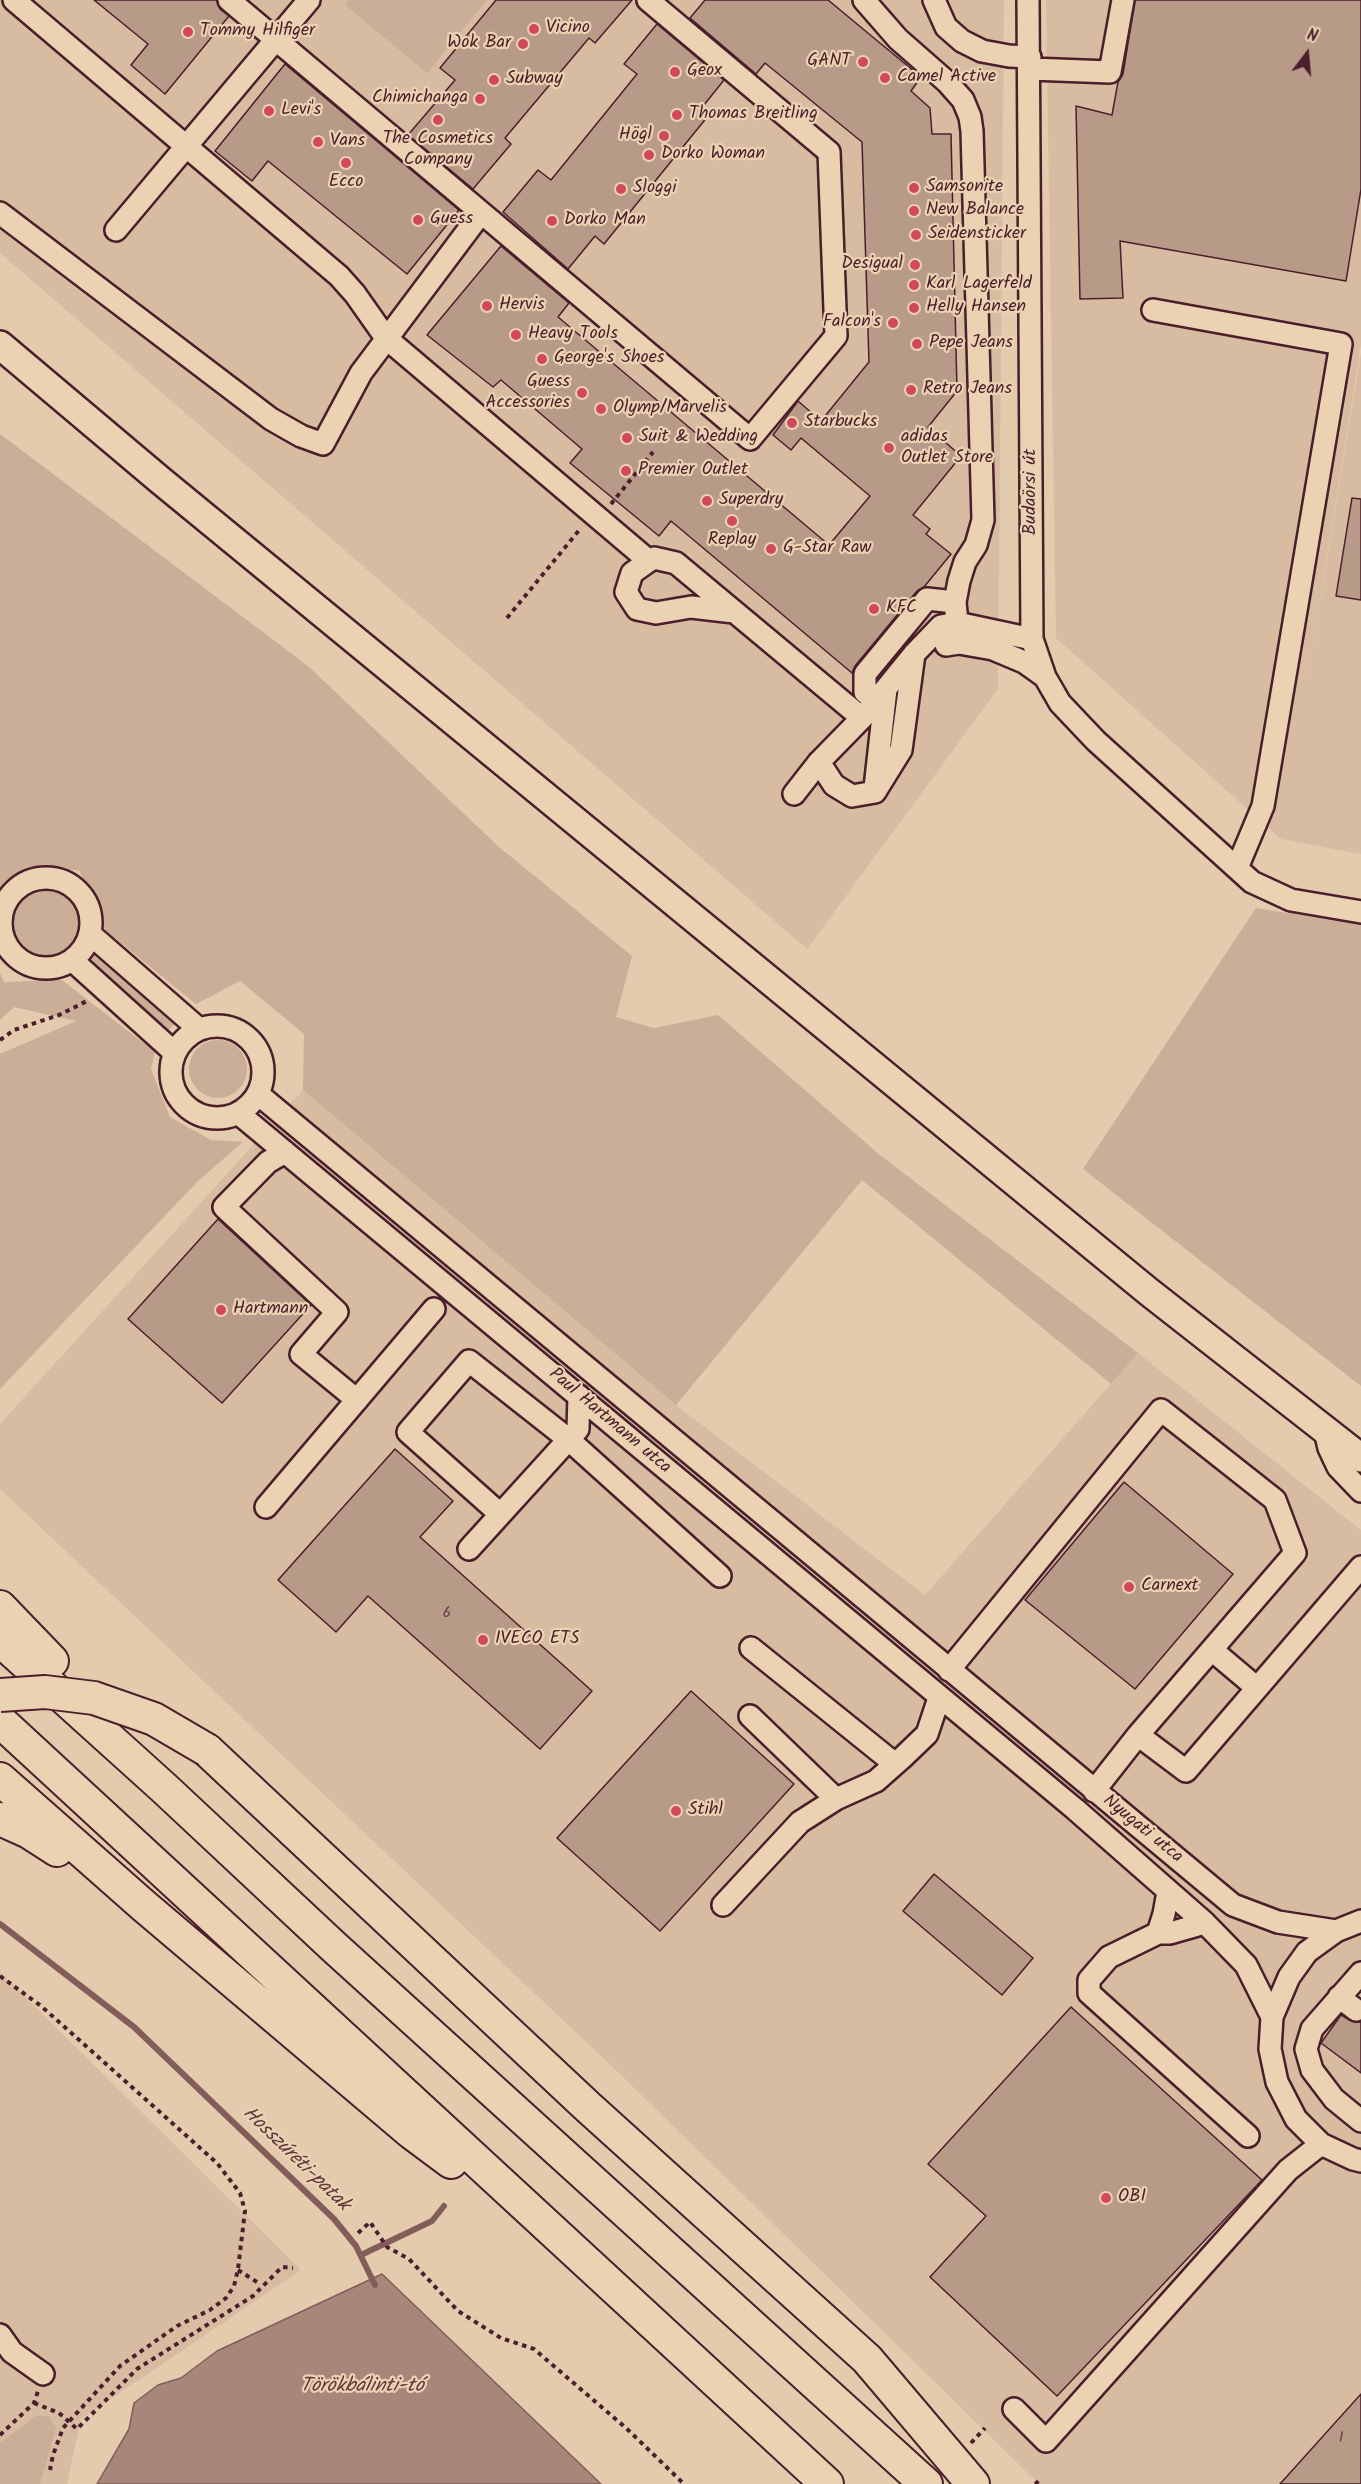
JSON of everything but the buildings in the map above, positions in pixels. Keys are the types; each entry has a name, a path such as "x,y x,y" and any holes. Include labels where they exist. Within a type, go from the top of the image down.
{"highway":[{"path":"0,1607 103,1713 164,1788"},
{"path":"0,1640 164,1788 334,1947 926,2484"},
{"path":"0,1695 45,1692 94,1698 154,1719 207,1750 588,2107 867,2359 972,2484"},
{"path":"0,1721 828,2484"},
{"path":"0,1779 144,1906 412,2133 613,2287"},
{"path":"0,1819 29,1832 144,1906"}],"main road":[{"path":"0,345 169,487 1149,1292 1361,1458"}],"street":[{"path":"14,0 339,276 356,294 386,338 649,561"},
{"path":"229,0 750,439 836,336 829,152 653,2"},
{"path":"116,230 309,0"},
{"path":"864,0 898,39 963,100 970,117 983,520 976,545 965,562 957,623"},
{"path":"934,0 946,27 962,41 982,51 1030,63 1110,72 1123,0"},
{"name":"Budaörsi út","path":"1029,0 1032,639 1045,677 1060,703 1096,741 1252,882 1291,900 1361,912"},
{"path":"0,213 271,419 301,436 323,444 361,373 481,213"},
{"path":"1153,310 1341,344 1263,806 1237,868"},
{"path":"734,612 708,607 682,608 656,613 637,609 626,592 632,573 654,558 676,563 862,718"},
{"path":"881,695 865,692 865,674 927,599 993,649 1024,662 1045,677"},
{"path":"794,794 819,762 862,718 914,654 941,626 957,623 1032,639"},
{"path":"819,762 834,785 852,796 874,792 901,750 914,654"},
{"path":"874,792 881,695"},
{"path":"44,877 65,881 84,897 91,914 90,934 83,949 72,960 60,966 47,968 31,966 22,962 10,951 1,931 3,907 16,888 29,880 44,877"},
{"path":"90,934 199,1029"},
{"path":"72,960 175,1053"},
{"path":"215,1026 227,1027 250,1039 259,1052 264,1073 258,1094 251,1104 238,1113 215,1118 199,1114 183,1102 172,1082 171,1069 175,1053 186,1038 199,1029 215,1026"},
{"name":"Paul Hartmann utca","path":"258,1094 969,1686"},
{"name":"Paul Hartmann utca","path":"238,1113 939,1698 978,1728"},
{"path":"285,1152 268,1162 224,1207 337,1312 301,1354 357,1400"},
{"path":"424,1269 434,1309"},
{"path":"266,1507 434,1309"},
{"path":"434,1309 481,1317"},
{"path":"500,1514 408,1432 469,1361 573,1434 720,1576"},
{"path":"469,1548 573,1434 579,1396"},
{"path":"949,1670 1161,1410 1275,1500 1295,1553 1138,1735 1094,1791"},
{"path":"573,1434 615,1427"},
{"path":"1325,1431 1329,1448 1338,1467 1361,1491"},
{"path":"1138,1735 1186,1771 1361,1567"},
{"path":"751,1648 896,1764"},
{"path":"1212,1650 1257,1688"},
{"name":"Nyugati utca","path":"969,1686 1233,1905 1278,1922 1336,1931"},
{"path":"927,1734 939,1698"},
{"path":"750,1716 836,1799"},
{"path":"723,1905 800,1822 836,1799 876,1781 927,1734 953,1726 978,1728"},
{"name":"Nyugati utca","path":"978,1728 1075,1809 1204,1923 1246,1965 1272,2017"},
{"path":"1158,1934 1168,1892"},
{"path":"1361,1921 1336,1931 1307,1952 1290,1977 1272,2017 1270,2049 1276,2082 1296,2119 1321,2144 1361,2161"},
{"path":"1204,1923 1170,1933 1158,1934 1109,1957 1089,1980 1089,1993 1248,2136"},
{"path":"1361,1972 1312,2029 1306,2049 1312,2070 1334,2099 1361,2120"},
{"path":"1339,1997 1356,2010"},
{"path":"1014,2409 1046,2441 1288,2170 1321,2144"},
{"path":"0,2336 12,2352 43,2374"}],"path":[{"path":"507,618 587,521 600,518 653,452"},
{"path":"0,1040 14,1030 59,1015 106,991"},
{"path":"0,1976 41,2006 208,2155 228,2175 240,2193 245,2211 238,2269 234,2286 226,2298 210,2310 177,2326 120,2366 69,2421 56,2444 50,2470"},
{"path":"358,2233 370,2222 387,2247 409,2259 458,2311 501,2338 534,2349 626,2428 684,2484"},
{"path":"34,2403 59,2413 77,2428 137,2369 253,2296 282,2267 292,2268"},
{"path":"238,2269 257,2282"},
{"path":"0,2435 34,2403 43,2374"},
{"path":"971,2443 985,2428"},
{"path":"1035,2484 1040,2480"}],"shaded area":[{"name":"Premier Outlet","path":"0,0 1004,0 998,689 807,949 0,253"},
{"path":"349,0 487,0 427,73 345,5"},
{"path":"1046,0 1361,0 1361,344 1303,707 1361,352 1361,854 1281,839 1056,638"},
{"path":"0,434 308,666 498,846 632,956 616,1017 654,1028 718,1015 880,1155 1138,1353 1111,1384 862,1180 676,1405 303,1090 304,1034 240,981 196,1004 106,931 79,870 23,872 0,894"},
{"path":"45,888 66,894 76,904 82,925 76,946 66,956 45,962 24,956 14,946 8,925 14,904 24,894"},
{"path":"1256,908 1361,925 1361,1386 1083,1169"},
{"path":"98,950 177,1022 165,1033 87,960"},
{"path":"0,973 4,982 62,980 155,1052 151,1069 170,1117 211,1140 243,1142 199,1180 0,1389 0,1054 76,1021 14,1007 0,1020"},
{"path":"212,1040 224,1040 239,1048 247,1063 247,1075 239,1090 224,1098 212,1098 197,1090 189,1075 189,1063 197,1048"},
{"path":"303,1090 676,1405 925,1595 1138,1353 1361,1530 1361,2484 1039,2484 618,2072 0,1489 0,1424"},
{"path":"0,1972 301,2270 81,2419 67,2484 0,2484"},
{"path":"37,2415 49,2417 56,2428 40,2484 0,2484 0,2443"}],"water":[{"name":"Törökbálinti-tó","path":"382,2274 601,2484 97,2484 129,2429 134,2403 158,2385 181,2378 217,2351"}],"waterway":[{"name":"Hosszúréti-patak","path":"0,1924 134,2027 334,2219 356,2246 375,2285"},
{"path":"361,2255 432,2221 444,2206"}],"place":[{"name":"Vicino","path":"534,29"},
{"name":"Tommy Hilfiger","path":"188,32"},
{"name":"Wok Bar","path":"523,44"},
{"name":"GANT","path":"863,62"},
{"name":"Geox","path":"675,72"},
{"name":"Camel Active","path":"885,78"},
{"name":"Subway","path":"494,80"},
{"name":"Chimichanga","path":"480,99"},
{"name":"Levi's","path":"269,111"},
{"name":"Thomas Breitling","path":"677,115"},
{"name":"The Cosmetics Company","path":"438,120"},
{"name":"Högl","path":"664,136"},
{"name":"Vans","path":"318,142"},
{"name":"Dorko Woman","path":"649,155"},
{"name":"Ecco","path":"346,163"},
{"name":"Samsonite","path":"914,188"},
{"name":"Sloggi","path":"621,189"},
{"name":"New Balance","path":"914,211"},
{"name":"Guess","path":"418,220"},
{"name":"Dorko Man","path":"552,221"},
{"name":"Seidensticker","path":"916,235"},
{"name":"Desigual","path":"915,265"},
{"name":"Karl Lagerfeld","path":"914,285"},
{"name":"Hervis","path":"487,306"},
{"name":"Helly Hansen","path":"914,308"},
{"name":"Falcon's","path":"893,323"},
{"name":"Heavy Tools","path":"516,335"},
{"name":"Pepe Jeans","path":"917,344"},
{"name":"George's Shoes","path":"542,359"},
{"name":"Retro Jeans","path":"911,390"},
{"name":"Guess Accessories","path":"582,393"},
{"name":"Olymp/Marvelis","path":"601,409"},
{"name":"Starbucks","path":"792,423"},
{"name":"Suit & Wedding","path":"627,438"},
{"name":"adidas Outlet Store","path":"889,448"},
{"name":"Premier Outlet","path":"626,471"},
{"name":"Superdry","path":"707,501"},
{"name":"Replay","path":"732,521"},
{"name":"G-Star Raw","path":"771,549"},
{"name":"KFC","path":"874,609"},
{"name":"Hartmann","path":"221,1310"},
{"name":"Carnext","path":"1129,1587"},
{"name":"IVECO ETS","path":"483,1640"},
{"name":"Stihl","path":"676,1811"},
{"name":"OBI","path":"1106,2198"}]}
